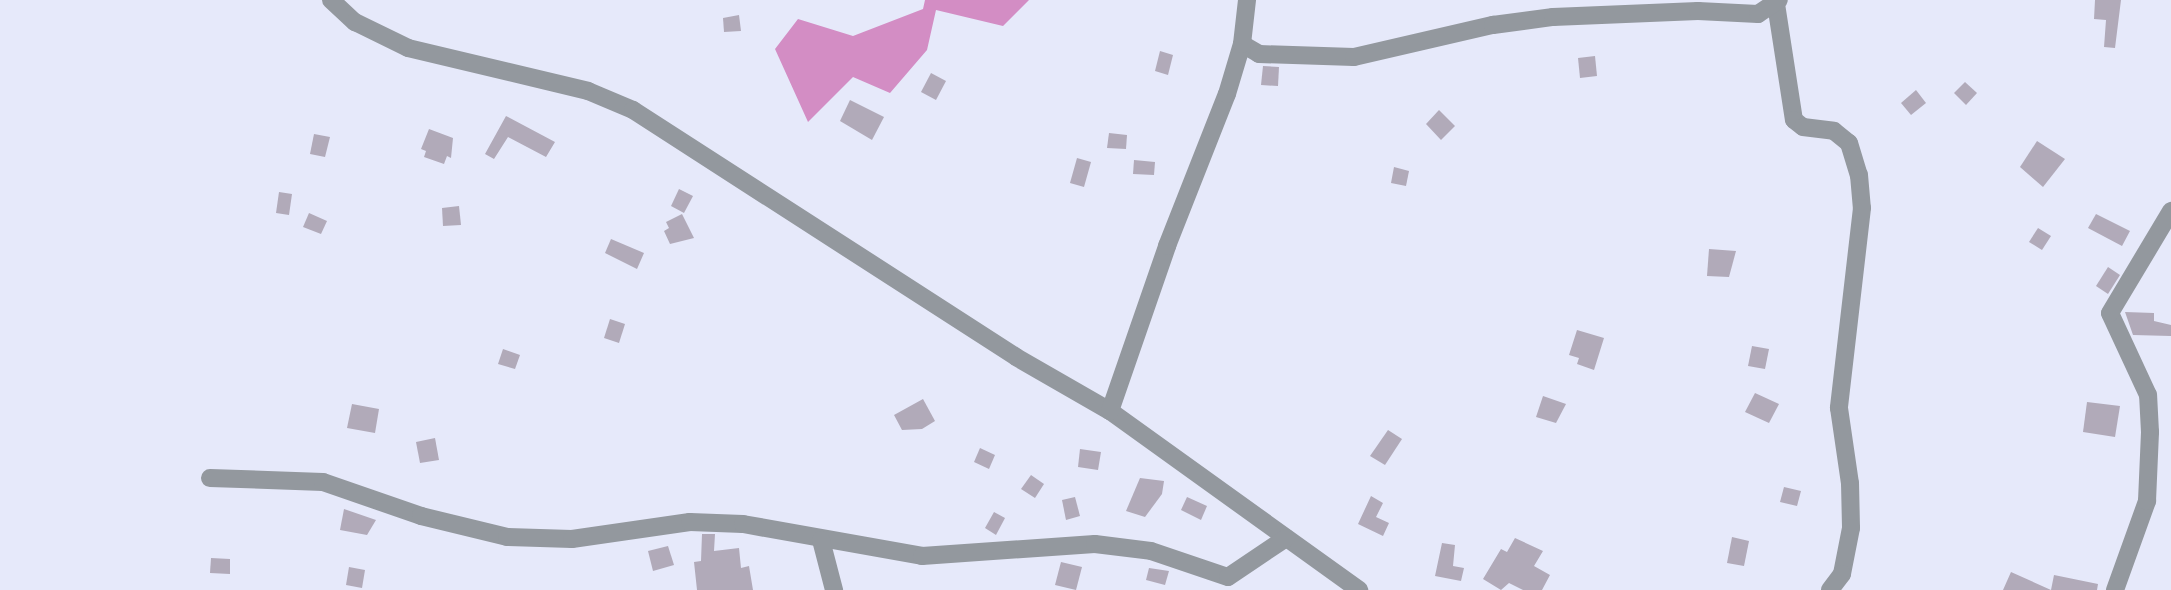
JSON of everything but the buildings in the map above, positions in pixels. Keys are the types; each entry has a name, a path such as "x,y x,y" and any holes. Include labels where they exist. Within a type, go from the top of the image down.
{"street":[{"path":"331,0 355,22 408,48 588,91 633,110 1016,357 1110,411 1359,590"},
{"path":"1110,411 1242,44 1247,0"},
{"path":"1242,44 1259,54 1354,57 1493,25 1553,17 1698,11 1758,14 1777,2 1794,120 1803,127 1831,129 1849,143 1862,208 1839,408 1850,483 1851,528 1842,574 1830,590"},
{"path":"2115,590 2141,530 2147,501 2150,432 2148,394 2110,313 2171,211"},
{"path":"210,478 323,482 421,516 507,537 572,539 691,522 743,524 922,556 1119,545 1199,565 1228,577 1286,538"},
{"path":"821,540 834,590"}],"shaded area":[{"path":"925,0 1029,0 1003,26 936,10 927,50 890,93 853,77 808,122 775,49 798,19 853,36 923,9"}]}
